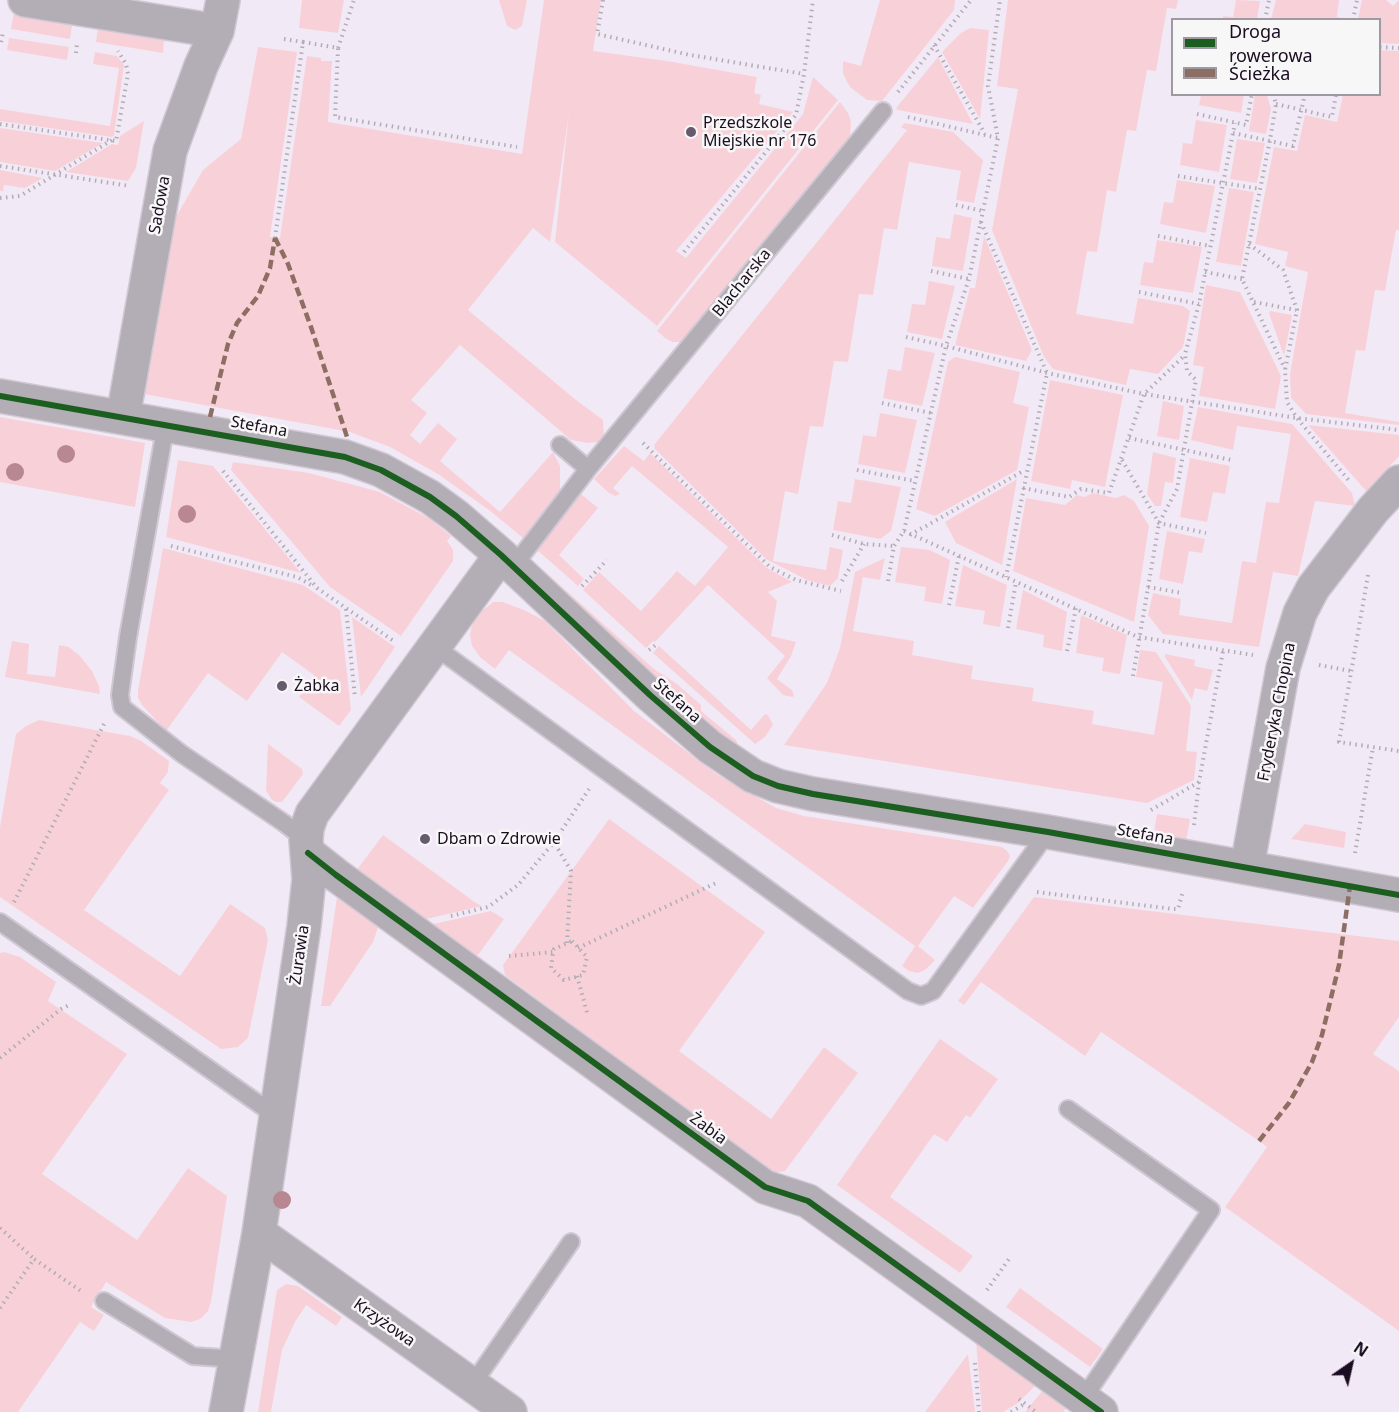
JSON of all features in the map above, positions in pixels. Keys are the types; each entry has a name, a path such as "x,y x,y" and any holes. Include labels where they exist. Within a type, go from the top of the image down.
{"street":[{"path":"25,0 220,16"},
{"name":"Sadowa","path":"123,417 170,151 220,16"},
{"name":"Stefana","path":"0,396 345,456 381,470 430,497 456,516 710,747 753,776 778,786 813,794 1048,832 1399,895"},
{"name":"Fryderyka Chopina","path":"1247,867 1285,660 1306,600 1373,510 1399,482"},
{"name":"Żurawia","path":"226,1412 259,1233 304,926 309,879 307,828 312,814 428,653 507,561"},
{"name":"Żabia","path":"307,847 407,926 765,1187 808,1202 1092,1405"},
{"name":"Krzyżowa","path":"259,1233 510,1412"}],"lane":[{"name":"Blacharska","path":"507,561 626,426 883,111"},
{"path":"166,424 128,637 120,695 122,707 182,754 284,823 307,847"},
{"path":"560,444 588,469"},
{"path":"428,653 908,991 921,996 933,991 1048,832"},
{"path":"2,923 276,1116"},
{"path":"1068,1109 1211,1210 1092,1405"},
{"path":"472,1385 571,1242"},
{"path":"104,1301 193,1356 236,1359"}],"path":[{"path":"354,0 338,48 335,117 517,147"},
{"path":"603,0 597,34 690,55 804,74"},
{"path":"684,252 796,115 804,74 813,0"},
{"path":"971,0 883,111 998,138"},
{"path":"888,581 894,546 904,531 946,346 969,279 998,138 988,86 1000,0"},
{"path":"1265,18 1269,0"},
{"path":"1353,18 1357,0"},
{"path":"1,42 3,32"},
{"path":"284,39 338,48"},
{"path":"275,238 303,42"},
{"path":"76,53 77,44"},
{"path":"934,45 985,135"},
{"path":"1381,47 1399,48"},
{"path":"0,198 20,195 113,140 116,141 128,74 126,64 118,51"},
{"path":"1197,114 1246,125 1251,96"},
{"path":"1274,96 1276,104 1270,140 1242,279 1285,370"},
{"path":"1233,133 1293,146 1305,96"},
{"path":"1276,104 1332,117 1336,96"},
{"path":"1133,676 1159,523 1177,489 1196,380 1187,371 1185,354 1199,304 1235,123"},
{"path":"0,124 113,140"},
{"path":"0,166 131,186"},
{"path":"1178,176 1261,189"},
{"path":"956,206 983,211"},
{"path":"981,221 1047,373 1006,577"},
{"path":"1158,236 1210,246"},
{"path":"1249,244 1283,270 1297,310 1285,370 1287,402 1297,418 1373,510"},
{"path":"931,271 969,279"},
{"path":"1205,272 1242,279"},
{"path":"1139,292 1199,304"},
{"path":"1253,302 1297,310"},
{"path":"906,337 1047,373 1144,394 1297,418 1399,430"},
{"path":"1023,488 1069,497 1081,489 1109,493 1144,394 1185,354"},
{"path":"882,403 931,413"},
{"path":"626,426 770,567 796,580 841,591"},
{"path":"208,432 206,449 317,588"},
{"path":"1129,438 1231,460"},
{"path":"1122,459 1159,523 1206,532"},
{"path":"910,535 1026,469"},
{"path":"857,470 915,481"},
{"path":"904,531 1138,637 1351,670"},
{"path":"832,535 864,544 894,546"},
{"path":"146,540 297,578 428,653"},
{"path":"842,581 864,544"},
{"path":"949,605 959,556"},
{"path":"575,593 607,560"},
{"path":"1368,573 1339,742 1399,751"},
{"path":"1008,628 1017,582"},
{"path":"1148,587 1182,593"},
{"path":"346,608 355,699"},
{"path":"1067,651 1076,608"},
{"path":"1030,891 1178,909 1190,857 1199,782 1223,651"},
{"path":"2,923 105,723"},
{"path":"1354,860 1373,747"},
{"path":"1151,810 1199,782"},
{"path":"407,926 488,907 518,885 554,842 591,786"},
{"path":"554,842 571,871 567,943"},
{"path":"578,948 719,881 710,874"},
{"path":"572,941 587,957 583,975 564,980 551,968 554,949 567,943 572,941"},
{"path":"503,953 509,957 553,952"},
{"path":"0,1058 61,1009 71,1004"},
{"path":"0,1228 34,1259 95,1300 104,1301"},
{"path":"0,1308 34,1259"},
{"path":"1025,1404 1036,1412"}],"shaded area":[{"path":"302,0 344,0 338,33 299,28"},
{"path":"499,0 527,0 522,26 515,30 507,26"},
{"path":"544,0 601,0 593,51 757,77 754,93 761,95 759,104 793,112 676,251 686,258 803,114 813,77 838,100 657,326 555,242 569,113 550,242 533,228 468,310 603,420 604,441 588,443 571,440 460,345 411,400 427,413 410,435 420,444 438,423 457,439 440,461 500,512 553,452 560,466 560,491 523,538 489,510 438,474 390,447 350,432 144,394 173,222 203,170 241,139 258,47 297,52 270,237 280,238 307,56 321,58 321,61 332,61 328,122 522,154"},
{"path":"880,0 955,0 954,10 882,101 867,100 851,88 843,73 843,61 861,66"},
{"path":"1008,0 1178,0 1176,9 1167,8 1156,71 1147,70 1136,131 1127,130 1116,192 1107,190 1097,252 1087,251 1076,314 1133,324 1138,298 1183,306 1190,311 1183,347 1158,374 1130,369 1126,385 1053,369 1044,357 992,230 1018,89 997,86"},
{"path":"1236,0 1260,1 1257,18 1223,18 1223,16 1233,17"},
{"path":"1276,0 1339,0 1337,17 1342,18 1271,18"},
{"path":"1362,0 1386,0 1393,6 1399,0 1399,44 1381,43 1381,18 1358,18"},
{"path":"15,5 73,18 70,39 11,29"},
{"path":"99,22 164,39 163,53 96,42"},
{"path":"970,28 989,30 980,119 942,52 961,33"},
{"path":"9,38 69,47 67,60 7,50"},
{"path":"1381,50 1399,51 1399,230 1396,230 1385,291 1375,290 1365,351 1356,350 1345,413 1399,422 1399,425 1306,414 1291,398 1290,374 1308,272 1285,266 1288,252 1255,244 1274,147 1297,151 1305,115 1337,122 1343,96 1381,96"},
{"path":"95,52 117,56 124,65 112,137 0,121 0,109 110,126 119,68 93,64"},
{"path":"938,57 973,124 896,108"},
{"path":"1201,96 1244,96 1241,113 1199,105"},
{"path":"1255,96 1267,96 1271,109 1266,134 1249,131"},
{"path":"840,102 851,121 850,138 687,337 680,342 672,342 665,338 657,331"},
{"path":"1196,120 1227,125 1219,172 1180,165 1183,143 1192,144"},
{"path":"144,121 136,168 128,181 66,172 112,144 118,145 120,136"},
{"path":"905,123 953,132 983,160 974,203 956,200 961,171 909,162 897,230 884,228 873,295 859,294 848,362 834,361 823,427 810,426 798,494 785,491 773,561 826,570 830,547 843,550 838,578 830,586 807,580 766,559 655,449 654,445 907,130 901,127"},
{"path":"0,128 103,143 55,171 0,162"},
{"path":"1237,139 1265,143 1257,183 1230,179"},
{"path":"0,170 43,178 25,188 4,185 3,191 0,191"},
{"path":"1177,180 1215,186 1206,233 1160,224 1164,202 1173,203"},
{"path":"1229,188 1254,192 1241,266 1216,262"},
{"path":"954,214 972,218 963,271 932,266 936,237 950,239"},
{"path":"984,236 1032,350 1026,361 955,345 970,288 975,288"},
{"path":"1157,240 1202,247 1193,293 1140,285 1144,262 1153,263"},
{"path":"929,281 955,286 942,339 907,332 912,304 925,305"},
{"path":"1206,285 1240,292 1281,376 1275,409 1199,396 1204,367 1193,365"},
{"path":"1270,311 1292,315 1284,356 1269,313"},
{"path":"905,347 935,353 922,406 883,398 888,369 901,371"},
{"path":"955,357 1020,372 1013,403 1029,407 1017,470 935,516 916,509 948,362"},
{"path":"1050,380 1123,395 1105,487 1072,480 1070,489 1031,481"},
{"path":"1163,401 1184,406 1179,440 1157,436"},
{"path":"1198,407 1292,424 1352,493 1355,506 1315,501 1298,576 1273,572 1259,647 1163,634 1148,615 1153,593 1181,599 1179,615 1232,623 1242,561 1256,563 1266,502 1279,503 1291,434 1237,426 1233,450 1191,440"},
{"path":"880,413 917,420 905,473 858,464 863,435 876,437"},
{"path":"0,417 145,443 135,507 0,482"},
{"path":"1308,425 1399,435 1399,456 1367,492"},
{"path":"624,446 644,461 650,453 767,568 792,582 768,592 777,601 771,636 796,642 791,656 777,679 792,690 794,696 783,695 767,678 785,656 708,585 655,642 653,641 646,648 583,590 599,572 641,611 677,571 695,586 728,547 632,466 613,488 620,494 615,496 594,479"},
{"path":"1153,452 1176,458 1173,483 1165,482 1161,506 1155,506 1147,494"},
{"path":"1190,458 1230,466 1225,494 1213,492 1207,522 1180,517"},
{"path":"178,460 213,466 301,573 166,537"},
{"path":"233,462 309,473 380,492 430,519 451,536 447,541 453,550 453,561 401,636 330,587 231,470"},
{"path":"855,479 901,487 891,531 880,539 833,530 838,501 851,503"},
{"path":"1017,479 1002,565 956,543 945,522"},
{"path":"1093,493 1116,498 1124,495 1134,501 1149,526 1134,622 1013,571 1026,498 1065,505 1077,495 1084,497"},
{"path":"581,494 598,508 559,555 584,579 578,586 537,550"},
{"path":"1167,531 1205,539 1202,553 1189,551 1183,584 1159,579"},
{"path":"901,547 930,550 950,560 942,604 924,601 926,587 895,582"},
{"path":"163,548 303,585 340,610 351,710 339,726 299,697 314,675 282,652 247,701 208,673 166,731 138,698"},
{"path":"885,558 880,580 863,577 853,631 914,641 912,655 973,666 971,679 1034,688 1032,701 1094,711 1092,724 1154,735 1163,682 1136,677 1140,650 1156,652 1191,706 1186,751 1197,752 1194,780 1147,803 784,745 827,683 840,648 855,572"},
{"path":"535,563 654,669 677,684 701,705 701,711 736,740 739,747 732,745 623,650 534,567"},
{"path":"963,565 1007,585 1000,627 983,624 985,611 955,606"},
{"path":"1023,590 1067,612 1062,651 1043,647 1044,635 1016,629"},
{"path":"493,602 503,602 545,621 634,711 715,773 776,808 804,816 1002,847 1010,856 1008,861 973,908 954,896 918,946 935,960 925,970 918,973 909,971 902,966 915,946 509,650 495,669 481,658 472,646 470,635 472,624 477,615"},
{"path":"1081,615 1127,635 1120,674 1102,671 1104,658 1076,653"},
{"path":"352,617 395,647 361,697"},
{"path":"12,641 29,644 27,674 55,677 59,645 69,647 92,671 100,694 5,677"},
{"path":"659,646 751,730 765,714 768,715 773,725 765,737 755,744 653,653"},
{"path":"1165,654 1195,660 1194,666 1213,670 1207,691 1195,688 1192,700"},
{"path":"39,720 130,736 169,761 168,772 160,783 169,790 84,910 180,976 230,904 265,928 268,940 248,1038 238,1047 221,1049 0,897 0,827 16,734"},
{"path":"268,744 302,769 303,774 282,802 272,800 266,790"},
{"path":"1157,814 1190,819 1185,847 1153,839"},
{"path":"609,819 765,932 679,1051 771,1119 824,1047 858,1073 785,1171 772,1173 505,975 503,965"},
{"path":"1305,824 1346,832 1344,848 1291,839"},
{"path":"383,835 482,906 422,920 356,871"},
{"path":"337,897 349,899 380,922 373,942 330,1006 321,1006"},
{"path":"1034,897 1399,941 1399,1017 1373,1054 1399,1071 1399,1331 1225,1207 1267,1147 1259,1141 1101,1032 1085,1056 981,982 964,1005 958,1001"},
{"path":"491,911 504,919 478,955 470,955 429,925"},
{"path":"0,953 20,957 56,982 48,1001 127,1054 42,1174 137,1240 188,1168 227,1196 208,1311 200,1319 191,1322 165,1318 106,1282 91,1307 104,1315 94,1331 80,1322 18,1412 0,1412"},
{"path":"940,1039 998,1079 970,1118 966,1115 947,1142 934,1134 890,1197 973,1256 960,1273 837,1185"},
{"path":"286,1284 298,1286 342,1317 336,1326 306,1305 282,1350 271,1412 258,1412 277,1290"},
{"path":"1020,1288 1103,1349 1090,1367 1006,1307"},
{"path":"976,1341 1035,1386 1018,1403 1003,1412 982,1412"},
{"path":"968,1354 975,1412 925,1412"},
{"path":"1044,1389 1068,1406 1063,1412 1025,1412"}],"marked path":[{"path":"275,238 288,264 311,327 348,440"},
{"path":"210,417 228,344 237,323 258,296 270,268 275,238"},
{"path":"1259,1141 1289,1103 1312,1062 1322,1035 1339,965 1350,886"}],"cycle path":[{"path":"0,396 345,457 381,470 430,497 456,516 501,555 650,695 710,747 753,776 778,786 813,794 1048,832 1399,895"},
{"path":"308,853 765,1187 808,1201 1101,1412"}],"place":[{"name":"Przedszkole Miejskie nr 176","path":"691,132"},
{"name":"Żabka","path":"282,686"},
{"name":"Dbam o Zdrowie","path":"425,839"}]}
